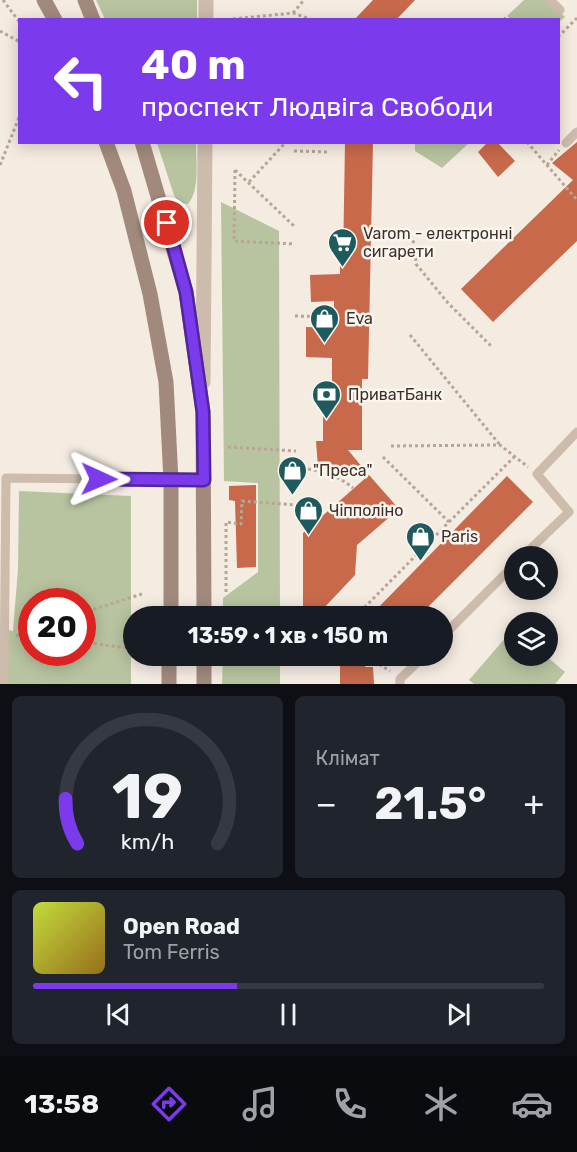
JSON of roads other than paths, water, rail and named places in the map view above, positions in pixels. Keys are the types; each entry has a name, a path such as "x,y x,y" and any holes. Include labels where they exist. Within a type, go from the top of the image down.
{"main road":[{"path":"44,0 54,18"},
{"path":"85,0 92,18"},
{"path":"107,144 124,191 150,294 166,382 171,481 171,606"},
{"path":"143,144 186,292 203,412 204,606"},
{"path":"169,666 169,684"},
{"path":"204,666 204,684"}],"street":[{"path":"206,0 206,18"},
{"path":"203,412 205,144"}],"lane":[{"path":"550,0 560,10"},
{"path":"566,143 577,132"},
{"path":"577,432 537,474 577,520"},
{"path":"4,684 3,478 204,480"},
{"path":"534,546 569,512"},
{"path":"453,626 504,575"},
{"path":"400,684 400,679 414,666"}],"place":[{"name":"Varom - електронні сигарети","path":"342,268"},
{"name":"Eva","path":"325,344"},
{"name":"ПриватБанк","path":"327,420"},
{"name":"\"Преса\"","path":"292,496"},
{"name":"Чіпполіно","path":"308,536"},
{"name":"Paris","path":"420,562"}]}
